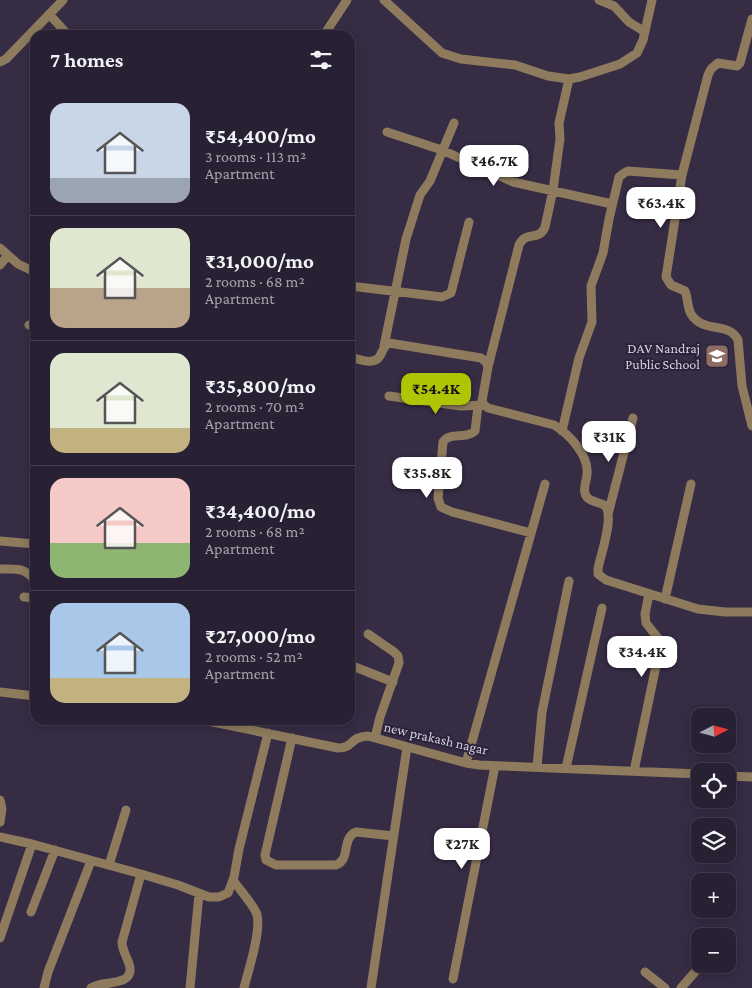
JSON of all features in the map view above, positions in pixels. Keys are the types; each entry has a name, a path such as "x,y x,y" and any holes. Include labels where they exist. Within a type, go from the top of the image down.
{"street":[{"path":"34,30 63,0"},
{"path":"327,30 347,0"},
{"path":"384,0 442,53 461,59 515,65 548,76 568,78 605,69 629,59 637,53 645,32 652,0"},
{"path":"599,0 614,6 629,22 645,32"},
{"path":"49,14 63,30"},
{"path":"752,19 740,64 737,66 718,64 711,69 682,175 666,277 671,285 685,291 690,313 694,318 707,327 731,331 735,334 738,340 744,398 752,426"},
{"path":"0,62 6,59 30,34"},
{"path":"531,533 452,512 441,507 438,498 443,442 451,436 465,436 475,431 488,367 519,245 522,239 527,236 540,235 543,232 553,190 560,139 559,123 568,78"},
{"path":"355,358 370,361 379,358 384,346 406,240 420,195 430,181 454,123"},
{"path":"387,132 442,150 513,182 612,204"},
{"path":"562,431 574,373 592,322 593,277 603,253 612,204 620,177 628,171 682,175"},
{"path":"355,287 442,297 451,292 469,222"},
{"path":"0,248 18,264 30,270"},
{"path":"0,266 8,255"},
{"path":"384,346 389,343 395,343 420,349 475,356 486,362 488,367"},
{"path":"389,396 440,404 481,405 554,425 572,441 585,459 587,466 585,493 587,497 603,505 608,514"},
{"path":"634,418 608,514 608,528 599,561 598,574 606,580 648,594 711,611 752,612"},
{"path":"466,763 545,484"},
{"path":"665,599 691,484"},
{"path":"0,541 30,544"},
{"path":"0,568 25,571 30,574"},
{"path":"538,767 542,712 569,581"},
{"path":"634,771 661,642 646,623 645,614 648,594"},
{"path":"24,597 30,598"},
{"path":"566,768 602,608"},
{"path":"368,634 398,656 398,669 380,717 375,738"},
{"path":"355,668 393,682"},
{"path":"0,692 30,695"},
{"name":"new prakash nagar","path":"240,725 338,748 344,748 359,736 375,738 466,763 495,766 691,774"},
{"path":"0,837 141,874 178,885 199,894 218,897 228,893 233,880 268,732"},
{"path":"292,738 265,854 266,860 276,866 336,865 341,864 344,859 348,838 351,834 356,832 394,836"},
{"path":"371,988 407,747"},
{"path":"453,979 495,766"},
{"path":"736,776 752,777"},
{"path":"0,800 2,809 0,822"},
{"path":"109,865 126,810"},
{"path":"0,938 32,844"},
{"path":"31,912 55,850"},
{"path":"44,988 48,972 91,860"},
{"path":"91,988 98,984 123,980 130,973 122,942 141,874"},
{"path":"233,880 256,912 258,919 254,951 244,988"},
{"path":"190,988 199,894"},
{"path":"645,972 664,988"},
{"path":"682,988 694,973"}],"place":[{"name":"DAV Nandraj Public School","path":"717,356"}]}
